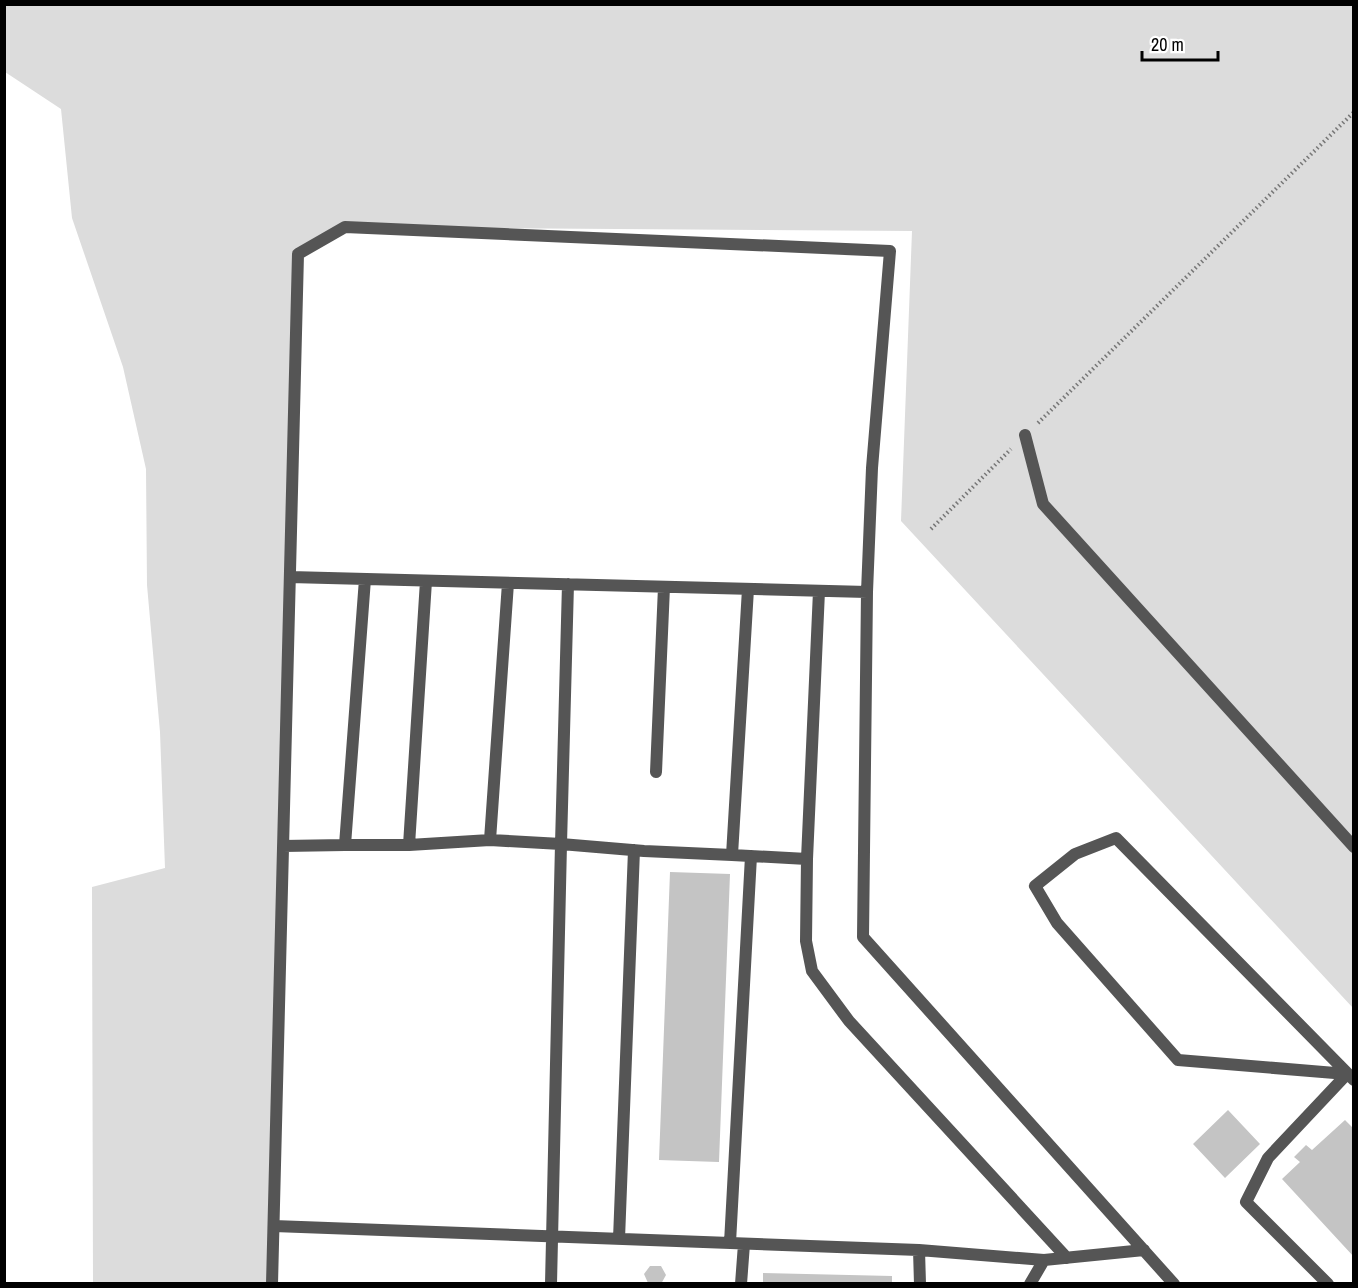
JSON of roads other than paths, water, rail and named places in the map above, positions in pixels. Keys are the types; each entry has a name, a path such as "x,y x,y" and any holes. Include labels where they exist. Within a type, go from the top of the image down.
{"lane":[{"path":"272,1284 298,254 345,227 890,251 872,468 867,592 862,937 1174,1284"},
{"path":"1025,435 1043,504 1353,847"},
{"path":"290,577 867,592"},
{"path":"345,845 365,579"},
{"path":"409,845 426,581"},
{"path":"490,840 508,583"},
{"path":"551,1284 568,584"},
{"path":"656,772 664,587"},
{"path":"732,855 748,589"},
{"path":"819,591 807,859 806,941 812,971 849,1021 1067,1258"},
{"path":"1116,838 1350,1077 1178,1060 1057,923 1035,886 1075,854 1116,838"},
{"path":"283,846 409,845 490,840 807,859"},
{"path":"619,1239 634,850"},
{"path":"730,1243 751,856"},
{"path":"1328,1284 1246,1202 1268,1158 1350,1077"},
{"path":"274,1226 919,1250 1044,1260 1144,1250"},
{"path":"741,1284 744,1244"},
{"path":"919,1250 920,1284"},
{"path":"1030,1284 1044,1260"}]}
